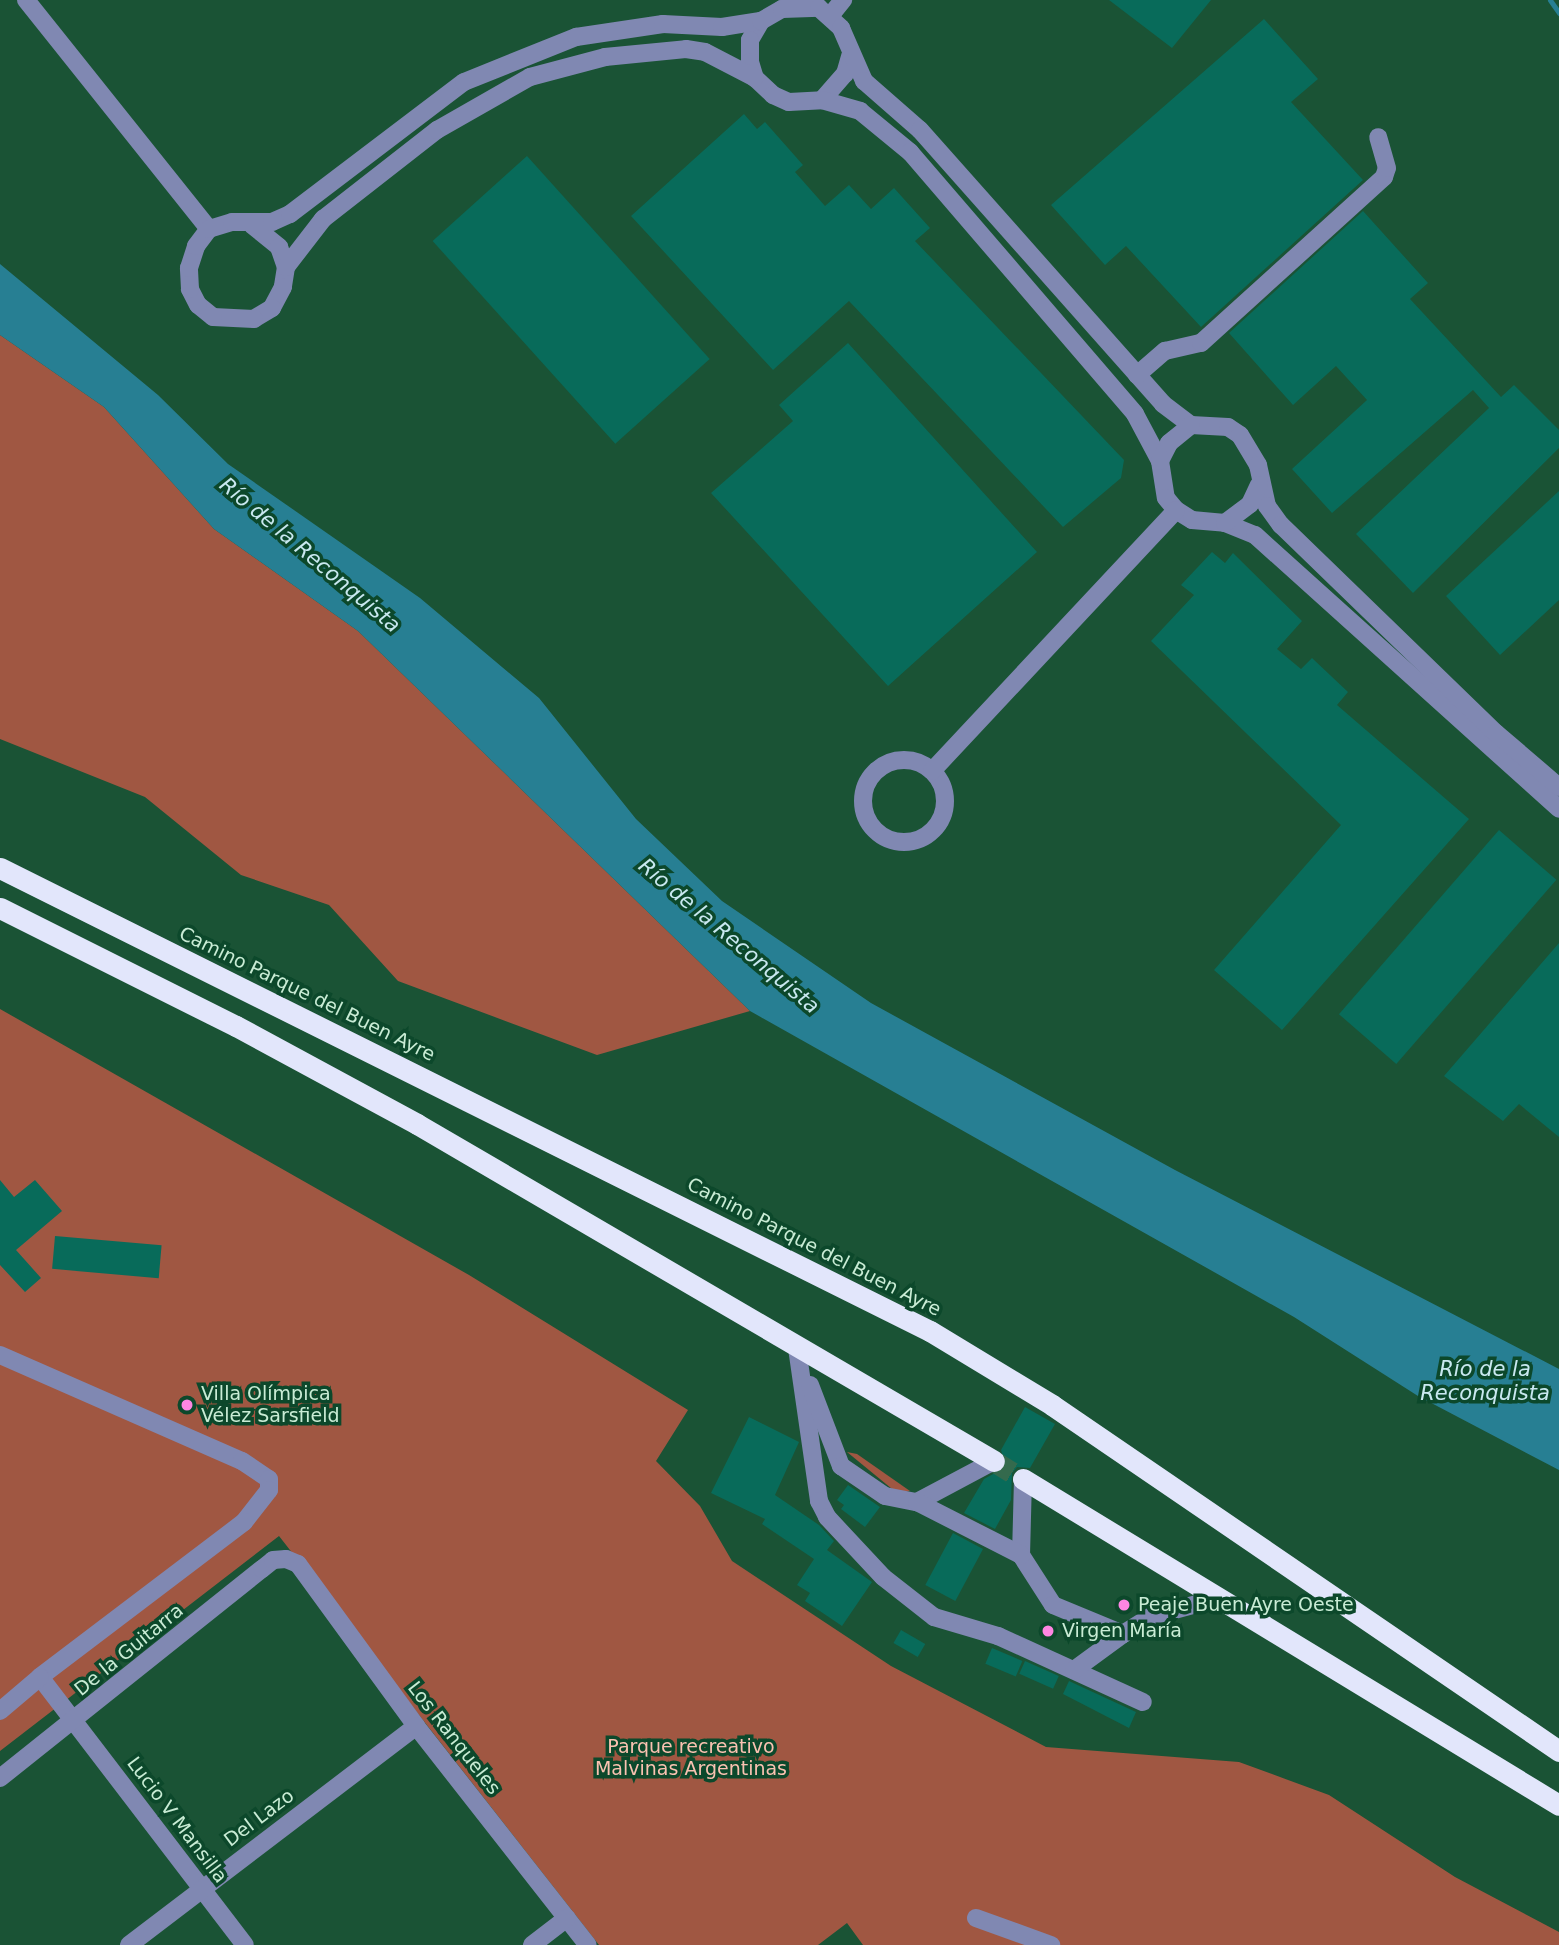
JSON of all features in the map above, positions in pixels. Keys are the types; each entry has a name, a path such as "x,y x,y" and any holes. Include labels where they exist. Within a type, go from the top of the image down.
{"highway":[{"name":"Camino Parque del Buen Ayre","path":"0,868 930,1331 1052,1405 1559,1751"},
{"path":"0,908 236,1026 417,1124 994,1461"},
{"path":"1023,1479 1559,1805"}],"street":[{"path":"26,0 209,229"},
{"path":"830,16 843,0"},
{"path":"252,225 279,247 286,267 283,287 272,308 254,319 213,317 198,305 190,289 189,268 196,246 209,229 232,222 252,225 290,214 464,82 519,56 576,37 629,27 722,27 761,21 782,9 805,5 830,16 841,27 850,56 864,81 920,130 1177,418 1191,425 1228,427 1240,435 1258,465 1259,485 1267,506 1281,525 1329,575 1559,787"},
{"path":"755,78 750,62 751,40 761,21"},
{"path":"286,267 323,219 437,130 530,77 605,57 686,49 705,52 755,78 773,95 789,102 822,100 860,111 910,152 1135,414 1160,461 1166,498 1176,510 1192,520 1225,523 1255,535 1559,809"},
{"path":"822,100 845,74 850,56"},
{"path":"1137,375 1165,351 1201,343 1384,177 1387,168 1378,137"},
{"path":"1160,461 1169,443 1191,425"},
{"path":"1225,523 1250,504 1259,485"},
{"path":"932,771 1176,510"},
{"path":"899,760 920,763 932,771 944,793 941,818 934,829 911,841 899,841 876,830 863,805 870,778 880,768 899,760"},
{"path":"797,1348 841,1466 886,1496 916,1502 1021,1555 1053,1605 1123,1634"},
{"path":"797,1348 819,1501 827,1517 883,1577 934,1617 998,1636 1143,1702"},
{"path":"0,1354 242,1461 269,1479 269,1490 244,1522 40,1676 0,1711"},
{"path":"916,1502 994,1461"},
{"path":"1021,1555 1023,1479"},
{"name":"De la Guitarra","path":"0,1778 273,1560 286,1559"},
{"name":"Los Ranqueles","path":"286,1559 298,1564 416,1726 588,1945"},
{"path":"1074,1670 1152,1616 1219,1598"},
{"name":"Lucio V Mansilla","path":"40,1676 77,1719 245,1945"},
{"name":"Del Lazo","path":"129,1945 416,1726"},
{"path":"532,1945 567,1917"},
{"path":"976,1918 1051,1945"}],"green space":[{"path":"0,335 104,407 214,529 358,631 750,1011 597,1055 398,981 329,905 241,875 145,797 0,739"},
{"name":"Parque recreativo Malvinas Argentinas","path":"0,1009 469,1275 688,1410 656,1461 700,1506 732,1561 891,1666 1046,1747 1239,1762 1329,1795 1455,1877 1559,1932 1559,1945 863,1945 847,1923 818,1945 599,1945 279,1536 0,1751"},
{"path":"847,1452 857,1454 910,1491 897,1493"}],"water":[{"name":"Río de la Reconquista","path":"0,264 158,395 228,464 420,598 539,698 636,819 722,901 871,1003 1175,1170 1559,1369 1559,1470 1418,1396 1294,1317 750,1011 358,631 214,529 104,407 0,335"}],"building":[{"path":"1109,0 1211,0 1172,48"},
{"path":"1264,19 1318,79 1291,102 1363,180 1201,327 1126,246 1105,265 1051,205"},
{"path":"744,114 757,129 765,122 803,165 795,172 825,206 849,185 871,209 894,188 930,228 915,241 1124,460 1121,478 1063,527 849,301 773,370 631,216"},
{"path":"527,156 710,359 615,444 433,241"},
{"path":"1363,211 1428,283 1410,299 1501,397 1514,385 1559,430 1559,448 1413,593 1356,534 1489,408 1473,390 1332,513 1292,469 1367,400 1336,366 1293,405 1229,333"},
{"path":"848,343 1037,552 888,686 711,493 793,421 779,405"},
{"path":"1559,491 1559,600 1500,655 1446,596"},
{"path":"1212,552 1225,563 1233,553 1302,621 1277,649 1301,669 1312,658 1348,692 1337,705 1469,819 1282,1030 1214,970 1341,825 1151,641 1194,595 1181,585"},
{"path":"1499,830 1556,880 1396,1064 1339,1014"},
{"path":"1559,943 1559,1137 1519,1104 1503,1121 1444,1076"},
{"path":"0,1180 14,1197 35,1180 62,1211 16,1250 41,1278 25,1292 0,1265"},
{"path":"55,1236 162,1245 159,1278 52,1269"},
{"path":"1025,1407 1055,1424 1030,1468 1017,1467 1012,1473 1011,1500 995,1529 964,1513 984,1479 1006,1467 1001,1450"},
{"path":"749,1417 799,1442 775,1495 819,1525 834,1541 827,1550 872,1582 842,1626 805,1601 810,1593 797,1585 814,1559 762,1524 765,1519 711,1493"},
{"path":"848,1485 880,1507 865,1527 841,1509 844,1505 837,1500"},
{"path":"953,1533 983,1549 955,1601 925,1585"},
{"path":"901,1630 925,1644 918,1657 894,1643"},
{"path":"992,1648 1022,1661 1016,1677 985,1664"},
{"path":"1025,1661 1059,1676 1053,1689 1019,1674"},
{"path":"1069,1681 1136,1712 1129,1728 1063,1694"}],"waterway":[{"path":"1550,0 1559,13"}],"tunnel":[{"path":"994,1461 1023,1479"}],"place":[{"name":"Villa Olímpica Vélez Sarsfield","path":"187,1405"},
{"name":"Peaje Buen Ayre Oeste","path":"1124,1605"},
{"name":"Virgen María","path":"1048,1631"}]}
